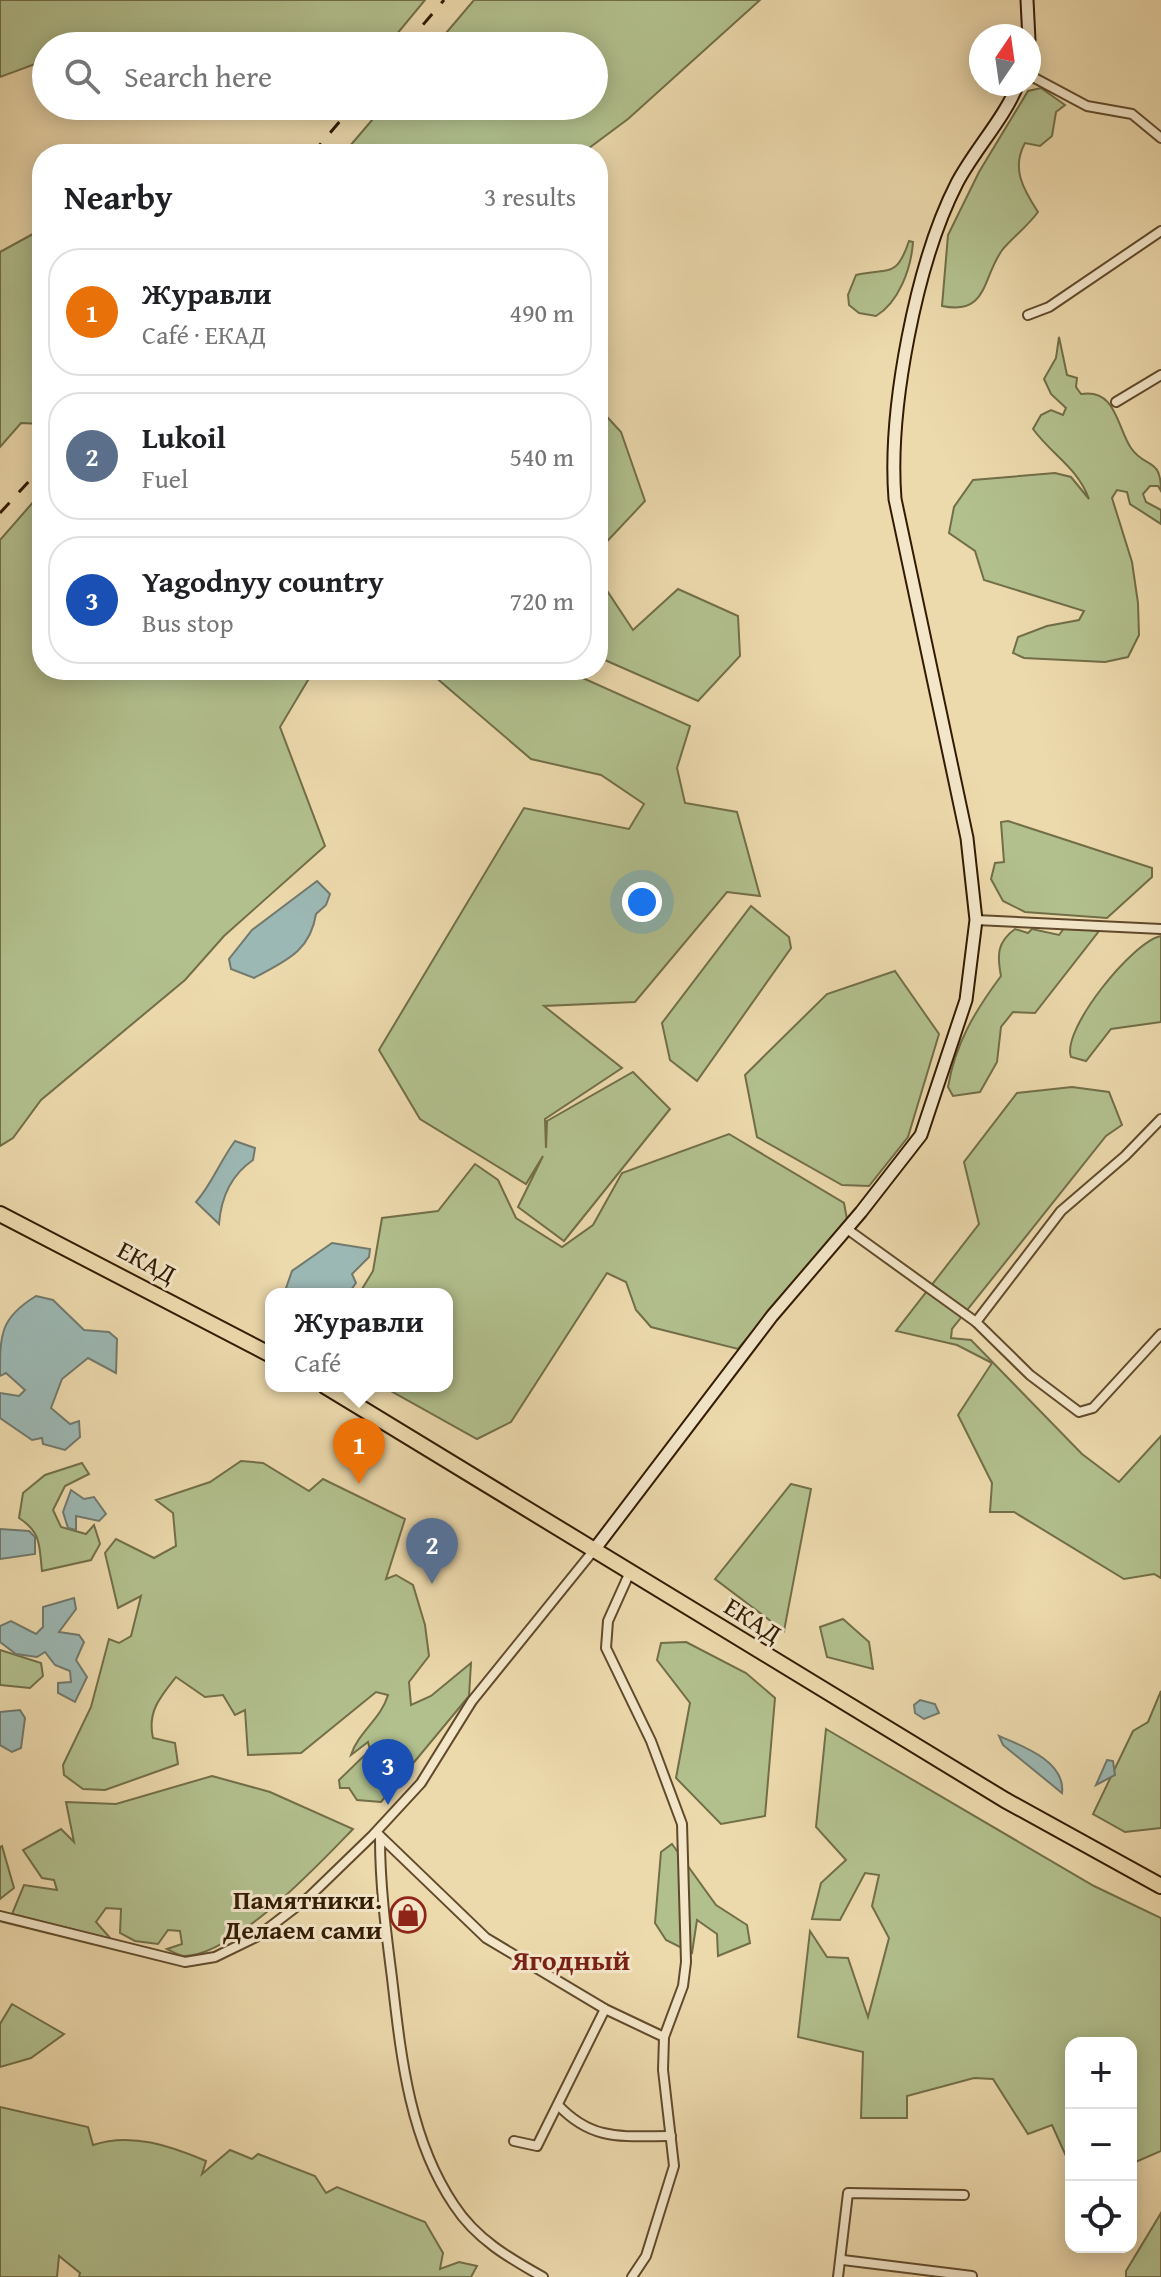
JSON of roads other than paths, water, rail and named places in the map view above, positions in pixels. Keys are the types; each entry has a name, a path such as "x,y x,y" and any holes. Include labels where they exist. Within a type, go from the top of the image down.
{"highway":[{"name":"ЕКАД","path":"0,1214 265,1352"},
{"name":"ЕКАД","path":"335,1392 1005,1800 1161,1886"}],"street":[{"path":"1027,0 1028,24"},
{"path":"1041,81 1087,106 1132,114 1161,138"},
{"path":"0,1916 185,1962 215,1957 258,1936 309,1897 379,1834 421,1783 472,1701 594,1550 772,1316 847,1229 921,1135 966,1000 976,920 967,838 895,499 893,467 901,372 937,235 958,181 1011,96"},
{"path":"1028,315 1049,307 1161,231"},
{"path":"1116,402 1161,375"},
{"path":"976,920 1161,929"},
{"path":"976,1322 1061,1211 1125,1156 1161,1119"},
{"path":"847,1229 976,1322 1079,1412 1093,1408 1161,1334"},
{"path":"630,1572 610,1617 606,1648 651,1741 682,1824 686,1962 683,1986 664,2037 663,2070 674,2166 646,2256 632,2277"},
{"path":"607,1604 610,1617"},
{"path":"379,1834 486,1938 605,2009 664,2037"},
{"path":"379,1834 380,1893 409,2100 439,2180 470,2226 490,2245 543,2277"},
{"path":"514,2141 537,2146 605,2009"},
{"path":"558,2105 574,2122 590,2131 613,2137 671,2136"},
{"path":"838,2277 843,2260 848,2193 964,2195"},
{"path":"843,2260 972,2276"}],"water":[{"path":"317,881 330,894 326,905 316,914 313,927 302,946 286,960 254,978 231,969 229,959 252,930"},
{"path":"235,1141 255,1148 253,1160 228,1188 219,1224 196,1202"},
{"path":"332,1243 370,1249 369,1257 352,1274 356,1283 352,1288 286,1288 292,1271"},
{"path":"36,1296 53,1300 84,1330 109,1332 117,1339 116,1373 88,1358 62,1379 51,1408 70,1424 79,1421 80,1437 65,1450 43,1444 42,1438 32,1440 0,1418 0,1393 19,1396 25,1390 6,1373 0,1376 4,1328 15,1312"},
{"path":"71,1490 84,1499 94,1497 106,1514 99,1521 76,1516 76,1530 68,1528 63,1512"},
{"path":"0,1529 29,1531 35,1537 35,1554 0,1559"},
{"path":"74,1598 76,1609 59,1632 79,1635 84,1642 76,1660 87,1677 75,1702 58,1693 58,1683 71,1682 70,1671 55,1665 45,1652 37,1657 16,1654 0,1642 0,1626 11,1621 36,1634 43,1627 43,1607"},
{"path":"920,1700 935,1704 939,1713 924,1719 915,1713 914,1705"},
{"path":"20,1710 25,1718 21,1748 12,1752 0,1745 0,1712"},
{"path":"999,1736 1031,1750 1050,1764 1057,1772 1062,1793 1003,1745"},
{"path":"1107,1760 1113,1761 1115,1775 1096,1785"}],"railway":[{"path":"417,32 444,0"},
{"path":"321,144 341,120"},
{"path":"0,513 32,478"}],"place":[{"name":"Журавли","path":"359,1484"},
{"name":"Lukoil","path":"432,1584"},
{"name":"Yagodnyy country","path":"388,1805"},
{"name":"Памятники. Делаем сами","path":"408,1915"}],"district":[{"name":"Ягодный","path":"571,1960"}]}
